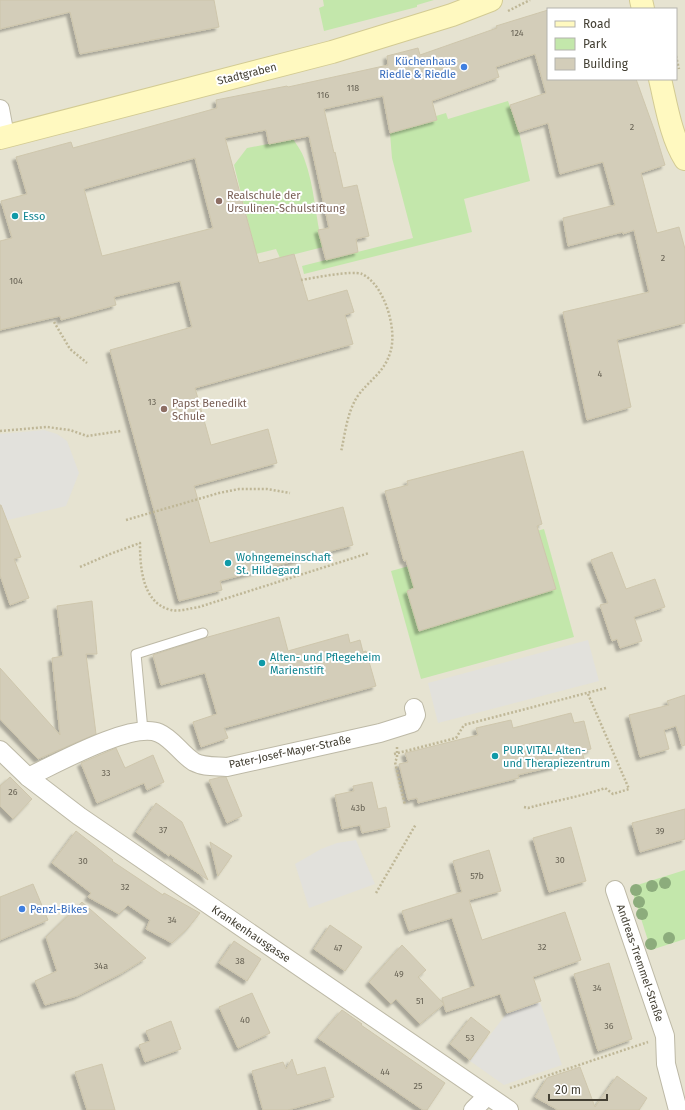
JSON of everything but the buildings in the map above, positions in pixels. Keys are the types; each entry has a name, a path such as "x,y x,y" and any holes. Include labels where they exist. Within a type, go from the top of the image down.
{"main road":[{"name":"Stadtgraben","path":"2,137 332,52 452,16 491,0"},
{"path":"660,80 671,123 680,151 685,158"}],"street":[{"path":"0,109 2,137"},
{"name":"Pater-Josef-Mayer-Straße","path":"28,777 97,745 120,736 143,731 158,732 169,739 194,762 208,766 227,767 380,733 412,723 416,715 414,708"},
{"name":"Krankenhausgasse","path":"0,750 28,777 78,816 509,1110"},
{"name":"Andreas-Tremmel-Straße","path":"615,890 665,1036 666,1064 678,1110"},
{"path":"473,1110 487,1096"}],"lane":[{"path":"143,731 136,654 203,633"}],"path":[{"path":"301,280 339,274 361,274 375,285 386,303 392,328 391,352 383,369 358,396 350,412 341,452"},
{"path":"54,322 70,349 87,363"},
{"path":"0,430 47,427 70,430 87,436 121,432"},
{"path":"126,520 219,493 239,489 267,489 290,493"},
{"path":"80,567 140,543 140,562 147,589 156,604 172,610 198,607 369,553"},
{"path":"396,754 456,738 464,725 588,694 606,688"},
{"path":"524,807 528,808 563,798 584,795 605,788 613,794 629,789 588,694"},
{"path":"395,728 397,758 395,762 405,805"},
{"path":"376,893 416,824"},
{"name":"Andreas-Tremmel-Straße","path":"487,1096 563,1069 665,1036"}],"shaded area":[{"path":"0,0 685,0 685,1110 0,1110"},
{"path":"44,430 57,434 67,441 79,473 66,506 0,522 0,434"},
{"path":"588,640 599,681 438,723 428,683"},
{"path":"356,840 375,884 309,908 295,864 321,849 337,843"},
{"path":"540,1002 562,1065 504,1085 470,1061 507,1013"}],"green space":[{"path":"323,0 434,0 417,5 417,7 324,31 319,8 324,6"},
{"path":"508,101 519,132 530,181 464,199 472,232 304,274 302,266 413,238 392,158 390,133 437,120 436,116 446,113 448,119"},
{"path":"293,139 302,153 308,169 323,247 280,258 276,249 256,254 234,165 247,148"},
{"path":"544,529 574,637 421,679 391,571"},
{"path":"685,870 685,939 651,950 631,887"}],"place":[{"name":"Küchenhaus Riedle & Riedle","path":"464,67"},
{"name":"Realschule der Ursulinen-Schulstiftung","path":"219,201"},
{"name":"Esso","path":"15,216"},
{"name":"Papst Benedikt Schule","path":"164,409"},
{"name":"Wohngemeinschaft St. Hildegard","path":"228,563"},
{"name":"Alten- und Pflegeheim Marienstift","path":"262,663"},
{"name":"PUR VITAL Alten- und Therapiezentrum","path":"495,756"},
{"name":"Penzl-Bikes","path":"22,909"}]}
